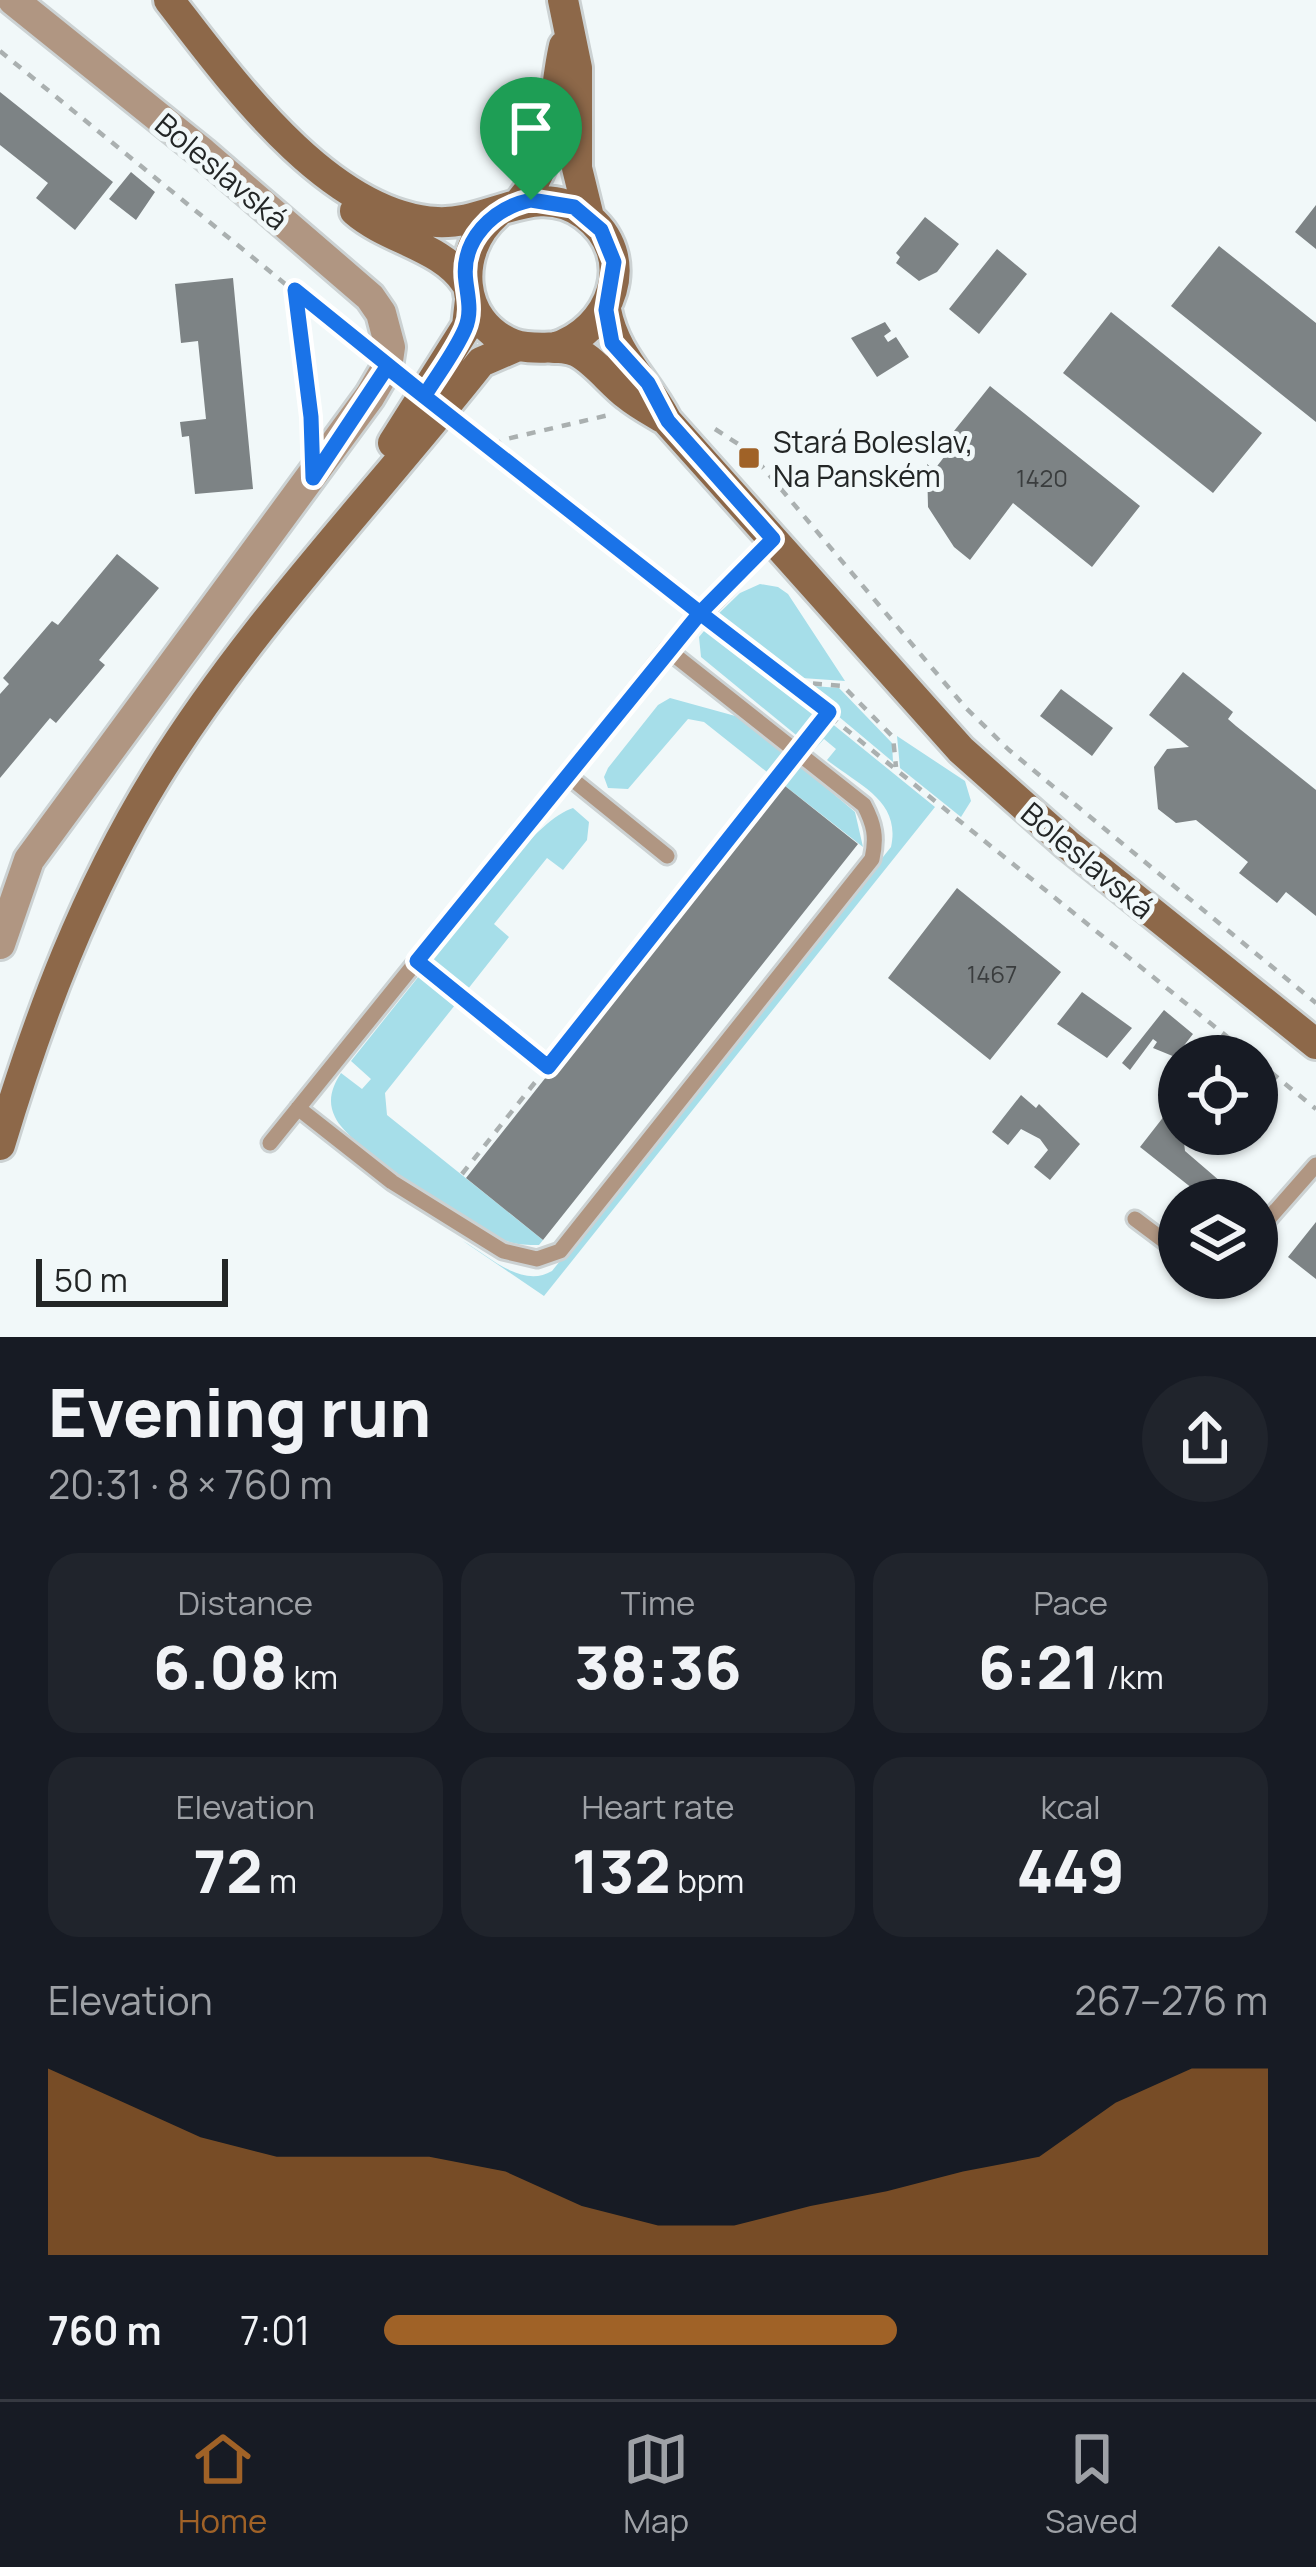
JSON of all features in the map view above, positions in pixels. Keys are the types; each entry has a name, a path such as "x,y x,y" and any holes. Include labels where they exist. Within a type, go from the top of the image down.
{"main road":[{"path":"169,0 262,112 360,200 407,218 450,222 557,201 589,217 601,230 614,262 606,310 612,343 648,383 668,421"},
{"path":"562,0 577,68 578,168 589,217"},
{"path":"323,548 467,326 472,245 537,182 549,149 566,34"},
{"path":"321,169 359,214 398,240 442,259 489,328 518,346"},
{"path":"553,348 585,334 606,310"},
{"path":"0,1145 34,1030 66,950 131,820 214,692 323,548 481,362 518,346 578,352 631,398 668,421"},
{"name":"Boleslavská","path":"668,421 961,750 1068,845 1316,1044"}],"street":[{"name":"Boleslavská","path":"13,0 203,153 370,297 388,332 387,367"},
{"path":"0,944 28,860 313,478 387,367"}],"lane":[{"path":"270,1143 668,650 773,539"},
{"path":"298,1108 392,1182 503,1252 537,1259 560,1251 872,859 876,842 863,805 668,650"},
{"path":"567,775 668,856"},
{"path":"1278,1208 1316,1165"},
{"path":"1135,1219 1158,1236"}],"path":[{"path":"0,51 387,367"},
{"path":"295,290 311,417 313,478"},
{"path":"444,409 829,712 1225,1035"},
{"path":"791,682 843,686 893,737 896,767"},
{"path":"462,1174 829,712"},
{"path":"983,724 1107,834 1316,1003"},
{"path":"417,961 548,1067"},
{"path":"1278,1078 1316,1109"}],"shaded area":[{"path":"760,584 788,594 845,681 787,677 714,618 740,593"},
{"path":"709,625 820,714 801,739 701,657 699,637"},
{"path":"801,685 839,688 892,743 893,762"},
{"path":"670,698 739,717 788,756 772,776 704,722 688,719 628,789 608,788 604,777 608,768 658,705"},
{"path":"830,722 935,807 544,1296 463,1241 518,1273 529,1276 552,1271 891,847 890,818 884,806 827,760 836,749 824,739 814,750 810,747"},
{"path":"897,736 965,781 971,801 961,817 900,768"},
{"path":"796,762 855,812 863,847 780,782"},
{"path":"573,808 589,822 587,840 563,870 547,858 494,924 509,937 464,994 428,965 517,853 556,817"},
{"path":"423,971 459,1000 385,1093 387,1115 543,1240 539,1245 507,1241 464,1217 385,1164 335,1117 331,1100 341,1073 362,1089 371,1079 351,1061"}],"building":[{"path":"0,92 113,182 75,230 36,198 48,183 0,145"},
{"path":"131,172 155,192 136,220 109,199"},
{"path":"1316,205 1316,249 1295,232"},
{"path":"925,217 959,244 937,272 919,281 896,263 900,257 896,253"},
{"path":"1219,246 1316,323 1316,422 1171,306"},
{"path":"997,249 1027,274 979,334 949,309"},
{"path":"233,278 253,489 195,494 189,436 182,437 180,422 206,419 198,341 181,343 175,284"},
{"path":"1111,312 1262,433 1213,493 1063,373"},
{"path":"885,322 891,331 884,336 888,342 896,337 909,357 877,377 851,338"},
{"path":"990,386 1140,506 1092,567 1013,503 970,560 954,547 928,507 927,464 934,470 948,452 942,446"},
{"path":"117,554 159,588 99,660 105,665 56,723 50,718 0,778 0,694 9,684 3,678 52,621 58,625"},
{"path":"1183,672 1233,712 1228,719 1316,790 1316,916 1286,892 1277,903 1239,873 1248,862 1196,820 1176,823 1158,809 1154,767 1167,749 1189,747 1149,715"},
{"path":"1061,689 1113,728 1092,756 1040,716"},
{"path":"780,782 858,844 543,1240 466,1178"},
{"path":"957,888 1061,972 990,1060 888,978"},
{"path":"1082,992 1132,1028 1107,1058 1057,1024"},
{"path":"1164,1010 1193,1034 1158,1035 1158,1050 1153,1048 1157,1042 1153,1039 1130,1070 1122,1063"},
{"path":"1021,1095 1036,1108 1039,1104 1080,1144 1050,1180 1034,1167 1048,1150 1040,1139 1021,1129 1008,1145 992,1132"},
{"path":"1158,1124 1158,1155 1190,1155 1218,1179 1180,1179 1140,1147"},
{"path":"1316,1222 1316,1279 1288,1257"}],"place":[{"name":"Stará Boleslav, Na Panském","path":"749,458"}],"route":[{"path":"531,200 496,214 478,233 466,270 467,326 425,395 387,367 295,290 311,417 313,478 387,367 700,613 417,961 548,1067 829,712 700,613 773,539 668,421 648,383 612,343 606,310 615,279 614,262 601,230 574,207 531,200"}]}
